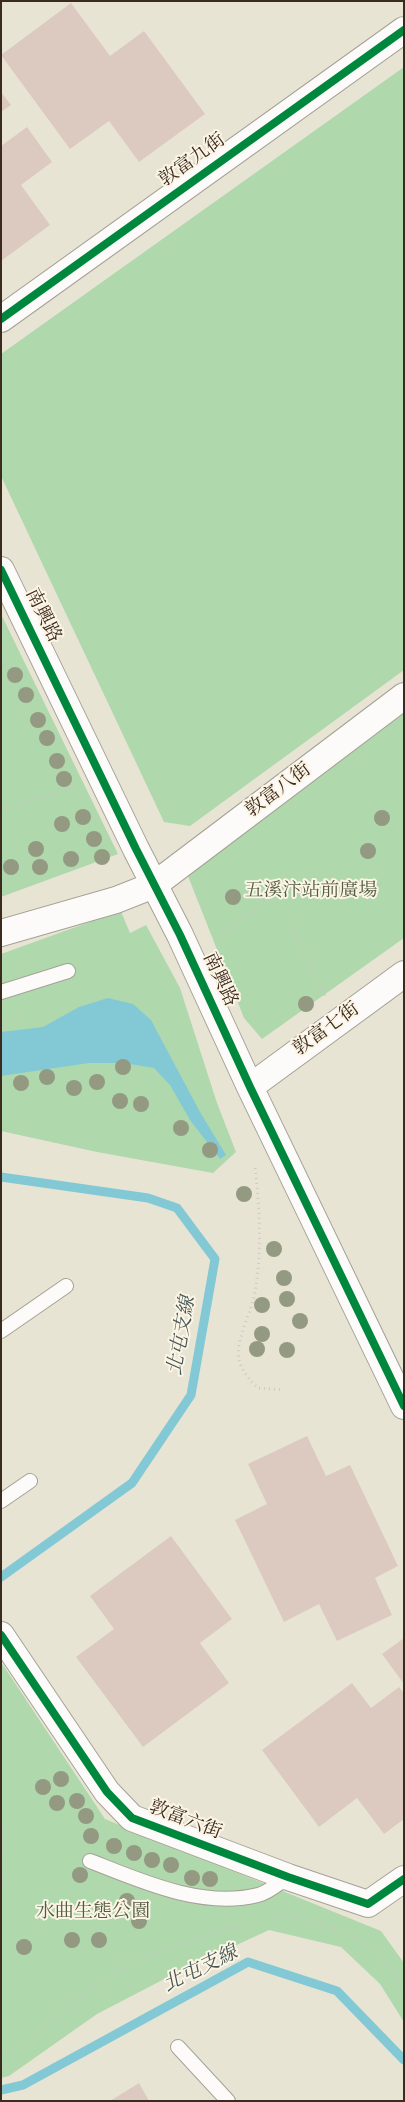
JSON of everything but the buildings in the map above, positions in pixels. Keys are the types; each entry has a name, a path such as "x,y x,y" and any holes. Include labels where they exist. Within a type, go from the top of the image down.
{"street":[{"name":"敦富九街","path":"1,319 404,30"},
{"name":"南興路","path":"1,570 180,936 250,1087 404,1406"},
{"name":"敦富八街","path":"1,932 116,900 154,885 404,696"},
{"name":"敦富七街","path":"250,1087 404,974"},
{"name":"敦富六街","path":"1,1635 107,1792 132,1818 288,1877 368,1904 404,1879"}],"lane":[{"path":"1,992 68,971"},
{"path":"1,1331 66,1286"},
{"path":"1,1501 30,1481"},
{"path":"90,1860 132,1878 167,1889 222,1899 259,1895 288,1877"},
{"path":"178,2047 228,2101"}],"path":[{"path":"1,810 102,778"},
{"path":"222,934 267,900"},
{"path":"290,923 326,999"},
{"path":"254,1162 260,1228 258,1265 255,1292 243,1332 238,1358 251,1382 258,1388 284,1390"},
{"path":"1,1890 4,1875 2,1844 4,1818"},
{"path":"269,1917 303,1918 350,1935 381,1958 404,1989"},
{"path":"1,2056 9,2054 38,2034 63,2010 94,1986 145,1957 178,1943 252,1920"}],"green space":[{"path":"404,67 404,670 190,826 164,822 1,476 1,354"},
{"path":"1,614 118,854 1,897"},
{"name":"五溪汴站前廣場","path":"404,713 404,938 262,1039 244,1018 186,871"},
{"path":"120,909 130,933 146,925 180,988 217,1103 236,1152 213,1173 97,1152 1,1131 1,954 109,915"},
{"name":"水曲生態公園","path":"1,1662 105,1819 381,1931 404,1963 404,2022 380,1984 341,1947 269,1930 174,1974 97,2014 9,2076 1,2078"}],"water":[{"path":"108,998 133,1004 151,1020 200,1112 226,1155 220,1159 190,1120 170,1085 154,1068 124,1063 89,1063 1,1076 1,1032 43,1027 79,1007"}],"waterway":[{"name":"北屯支線","path":"1,1177 148,1198 177,1208 215,1259 191,1395 132,1483 1,1577"},
{"name":"北屯支線","path":"1,2090 23,2085 248,1962 337,1991 404,2060"}],"cycle path":[{"path":"1,319 404,30"},
{"path":"1,570 136,849 180,935 250,1087 404,1406"},
{"path":"1,1635 107,1792 132,1818 288,1877 368,1904 404,1879"}]}
